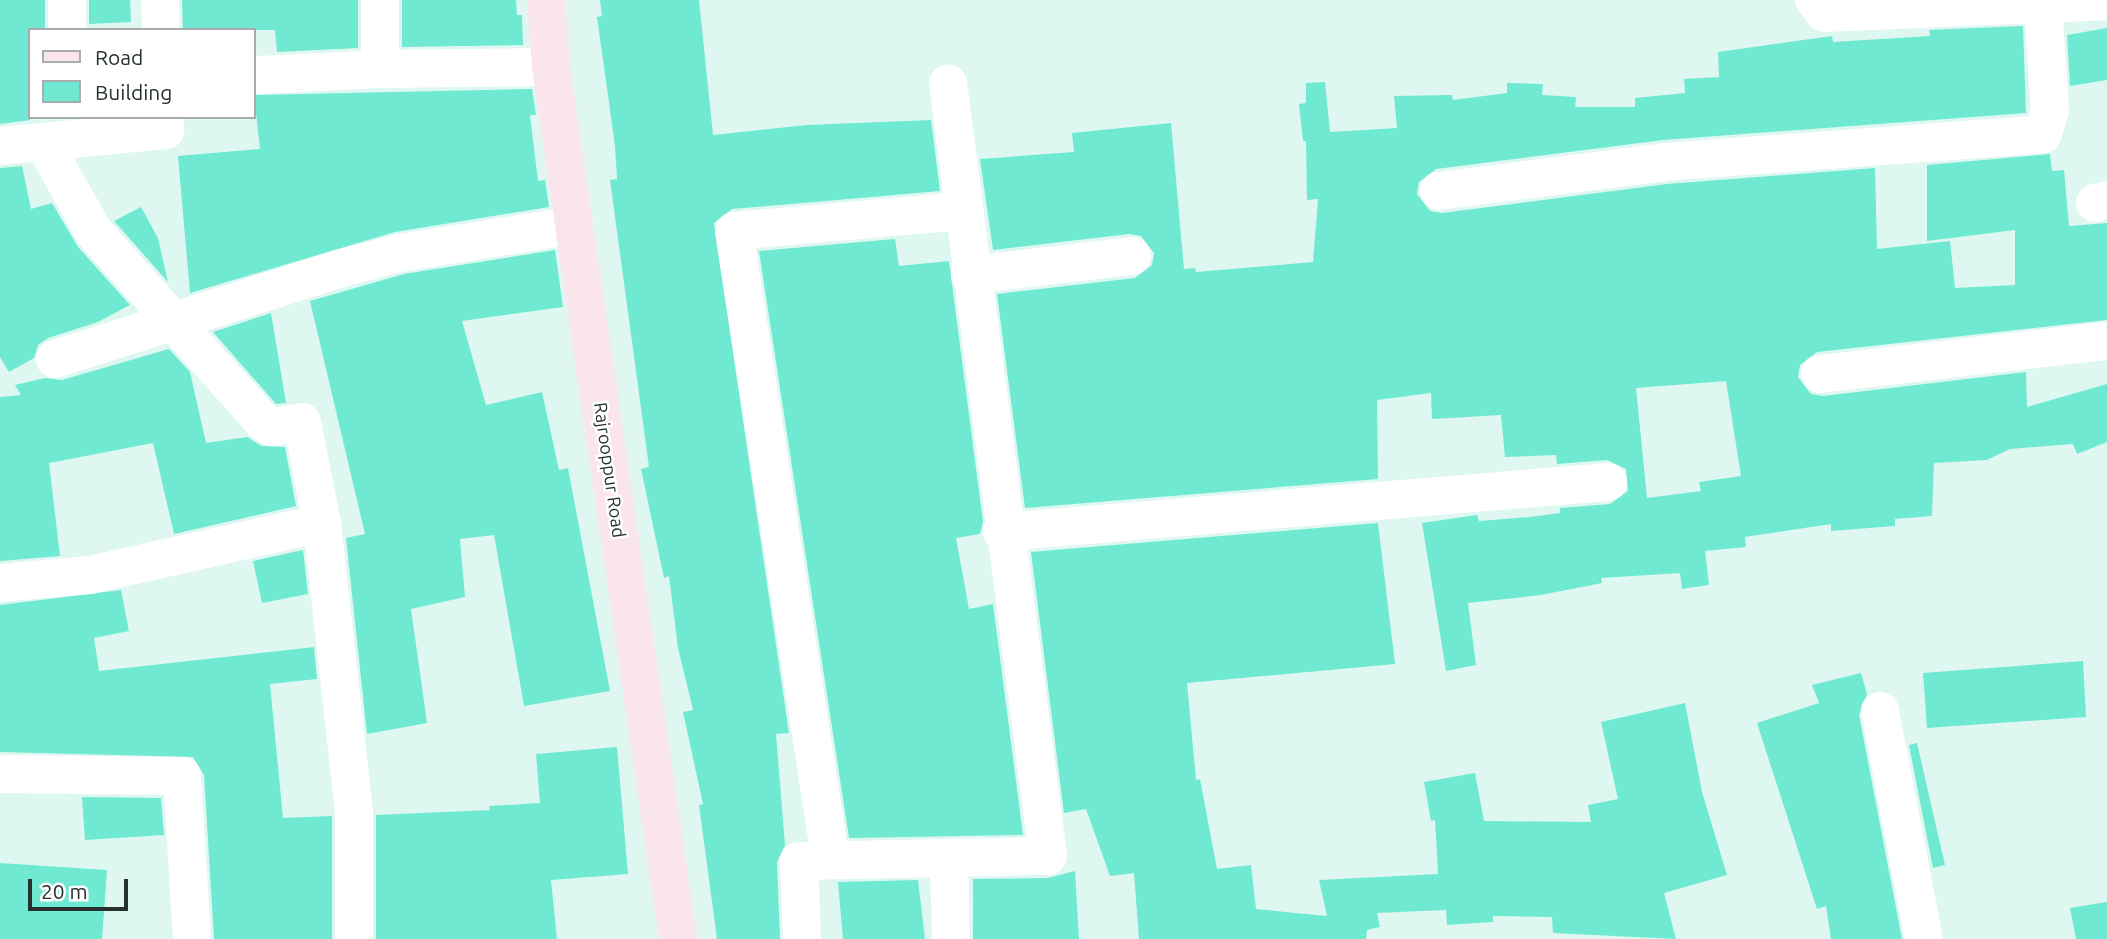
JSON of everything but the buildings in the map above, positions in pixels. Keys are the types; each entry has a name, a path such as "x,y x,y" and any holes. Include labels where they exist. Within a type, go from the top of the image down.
{"main road":[{"name":"Rajrooppur Road","path":"546,0 551,67 678,939"}],"street":[{"path":"67,0 67,28"},
{"path":"160,0 161,28"},
{"path":"380,0 380,69"},
{"path":"1814,0 1824,13 2107,1"},
{"path":"1439,191 1665,162 2043,134 2050,110 2043,4"},
{"path":"260,75 380,69 551,67"},
{"path":"802,939 799,861 830,858 949,860 1048,856 1003,532 948,83"},
{"path":"31,137 165,130 165,119"},
{"path":"31,137 93,232 263,422 272,427 302,422 323,523 354,811 354,939"},
{"path":"830,858 734,230 962,211"},
{"path":"55,359 400,253 575,225"},
{"path":"970,275 1132,256"},
{"path":"1820,374 2107,341"},
{"path":"1003,532 1608,482"},
{"path":"0,583 90,575 323,523"},
{"path":"1880,711 1924,939"},
{"path":"0,774 182,776 192,939"},
{"path":"949,860 951,939"}]}
